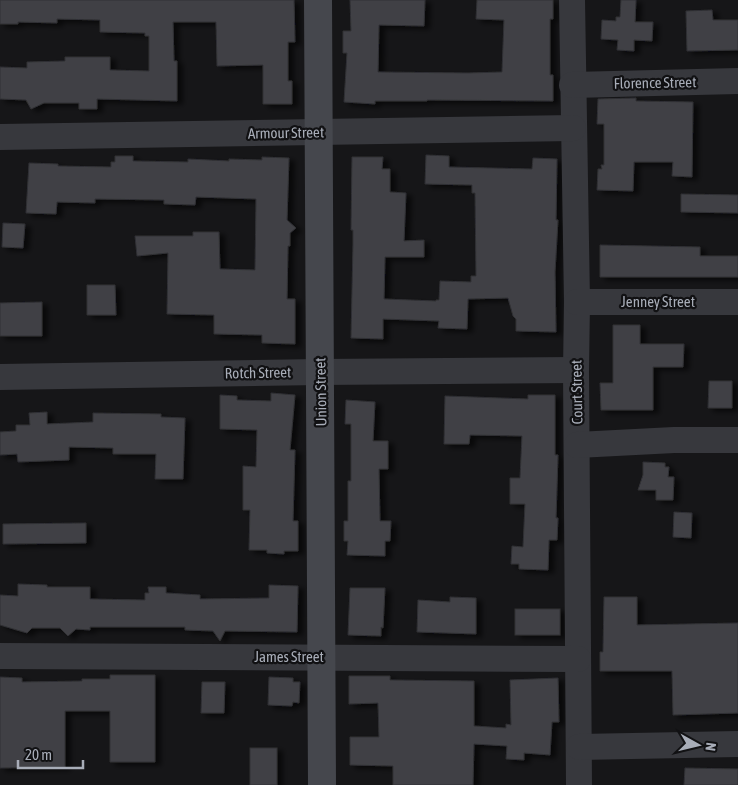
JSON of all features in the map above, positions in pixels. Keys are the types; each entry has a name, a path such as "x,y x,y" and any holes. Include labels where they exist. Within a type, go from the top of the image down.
{"main road":[{"name":"Union Street","path":"318,0 322,785"}],"street":[{"name":"Court Street","path":"572,0 577,302 579,785"},
{"name":"Florence Street","path":"572,85 738,81"},
{"name":"Armour Street","path":"0,137 573,128"},
{"name":"Jenney Street","path":"577,302 738,302"},
{"name":"Rotch Street","path":"0,377 576,370"},
{"path":"577,445 674,440 738,440"},
{"name":"James Street","path":"0,656 578,659"},
{"path":"579,747 738,744"}],"building":[{"path":"0,0 294,0 295,42 288,42 288,81 292,81 292,104 263,104 263,65 217,66 216,22 173,22 174,61 177,61 177,101 97,99 97,109 79,109 79,103 44,103 31,109 26,100 0,99 0,67 27,68 27,62 65,61 65,57 110,57 110,70 149,71 149,36 145,36 145,33 100,32 100,20 57,19 57,23 18,22 18,24 0,24"},
{"path":"350,0 425,0 424,26 379,25 378,72 468,73 502,72 504,20 476,19 477,0 553,0 553,19 550,19 550,75 553,75 553,101 427,100 375,101 375,104 344,102 347,53 343,53 343,31 351,31"},
{"path":"621,0 636,0 635,22 653,22 652,41 634,40 634,51 617,50 618,40 601,39 602,20 616,21 616,17 620,17"},
{"path":"712,10 713,20 738,20 738,50 687,51 686,11"},
{"path":"636,98 636,101 693,102 692,177 672,176 673,162 634,162 633,191 597,190 598,169 602,169 601,165 604,165 604,124 597,124 598,99"},
{"path":"426,155 449,156 449,167 532,169 533,158 557,159 556,332 516,331 516,319 513,316 508,298 468,299 467,329 438,328 439,321 383,319 383,339 351,338 352,157 383,157 382,169 390,169 390,192 406,193 404,241 424,240 424,257 385,257 384,299 436,301 439,300 440,281 471,282 471,276 476,276 475,193 472,193 472,185 425,184"},
{"path":"115,156 133,156 133,161 188,162 188,159 229,161 229,159 262,160 262,157 289,158 287,220 296,228 290,233 290,246 288,246 287,299 295,299 295,344 262,343 262,335 214,334 214,315 167,314 168,253 137,256 135,236 193,236 193,232 219,232 220,269 255,270 256,199 196,197 195,205 164,204 164,200 95,199 95,203 57,202 56,214 26,213 29,163 58,164 58,166 111,167 111,162 115,162"},
{"path":"681,194 738,195 738,213 681,212"},
{"path":"3,223 25,224 23,248 2,247"},
{"path":"600,245 700,247 700,256 738,256 738,277 600,277"},
{"path":"87,285 115,285 116,315 87,315"},
{"path":"42,302 42,336 0,336 0,303"},
{"path":"613,325 640,325 640,344 684,344 683,367 653,367 653,410 601,410 600,383 613,383"},
{"path":"709,381 732,381 732,408 708,408"},
{"path":"271,393 295,395 290,450 295,450 293,521 298,521 298,551 284,551 284,554 267,553 267,550 249,550 250,510 243,510 243,466 256,467 257,430 220,429 220,395 237,396 237,400 271,401"},
{"path":"528,395 555,395 555,455 558,455 556,518 558,518 557,540 549,540 548,570 519,569 519,564 511,564 512,546 523,547 525,504 510,504 510,478 520,478 522,436 470,435 469,444 444,444 445,396 528,399"},
{"path":"346,400 375,402 373,441 388,441 388,469 379,469 380,521 391,521 390,541 385,541 385,556 347,555 348,541 344,541 344,521 348,521 348,481 351,481 351,424 345,424"},
{"path":"47,412 47,424 93,422 93,413 161,414 161,417 185,418 183,479 155,479 156,454 113,454 113,448 69,447 69,460 18,462 17,454 0,455 0,432 16,431 16,425 30,425 29,413"},
{"path":"643,462 665,463 665,467 669,467 668,477 674,477 673,500 656,500 656,490 638,490 643,475"},
{"path":"674,512 692,513 691,538 673,537"},
{"path":"86,523 86,543 3,544 3,524"},
{"path":"18,584 47,585 47,587 90,587 90,599 145,600 145,593 149,593 148,587 166,587 166,593 200,595 200,599 269,598 269,585 298,586 297,632 225,631 220,641 213,631 185,630 185,627 90,627 90,630 76,629 68,636 60,628 32,628 27,633 0,625 0,595 18,596"},
{"path":"350,588 385,588 381,636 348,635"},
{"path":"450,597 476,598 476,634 417,632 418,600 450,602"},
{"path":"604,597 637,597 637,625 738,623 738,713 673,715 672,671 600,671 600,652 603,652"},
{"path":"515,609 560,609 560,635 515,635"},
{"path":"110,675 155,675 155,762 110,762 110,711 65,711 65,767 0,768 0,677 22,678 22,682 82,681 82,679 110,679"},
{"path":"349,676 390,676 390,680 474,681 474,726 506,728 506,724 511,725 510,680 558,678 559,722 552,722 550,755 524,753 524,760 506,759 507,746 474,744 473,785 393,785 393,766 350,765 350,737 379,737 378,703 349,704"},
{"path":"269,677 293,678 293,682 300,682 299,703 293,702 292,706 268,705"},
{"path":"202,682 225,682 224,713 201,713"},
{"path":"250,748 277,748 277,785 250,785"},
{"path":"685,768 738,769 738,785 684,785"}]}
